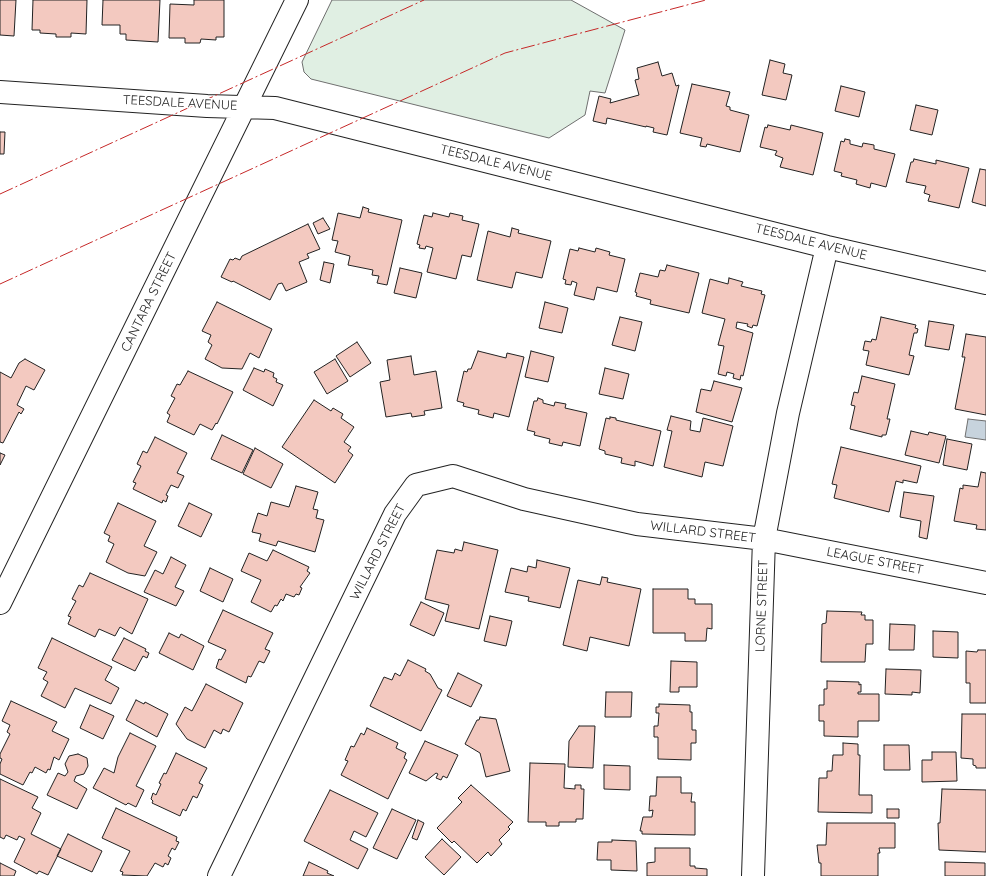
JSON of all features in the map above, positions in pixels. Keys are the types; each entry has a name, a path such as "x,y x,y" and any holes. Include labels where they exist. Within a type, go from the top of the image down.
{"street":[{"name":"CANTARA STREET","path":"0,603 298,0"},
{"name":"TEESDALE AVENUE","path":"0,92 275,108 827,247 986,283"},
{"name":"LORNE STREET","path":"753,876 764,539 788,413 827,247"},
{"name":"WILLARD STREET","path":"219,876 395,514 416,485 452,476 524,499 637,524 764,539"},
{"name":"LEAGUE STREET","path":"764,539 986,583"}],"green space":[{"path":"332,0 571,0 625,30 605,93 590,91 585,115 549,138 311,79 304,72 302,62"}],"shaded area":[{"path":"968,419 986,421 986,440 965,437"}],"building":[{"path":"0,0 16,0 14,36 0,35"},
{"path":"33,0 87,0 86,34 71,33 71,37 56,37 56,34 40,33 40,30 32,30"},
{"path":"103,0 160,0 158,42 126,40 126,34 120,34 120,25 102,25"},
{"path":"194,0 224,0 224,37 216,37 216,40 201,39 200,43 185,43 185,38 169,38 170,4 194,5"},
{"path":"770,60 785,64 783,73 792,75 786,100 762,95"},
{"path":"658,62 662,76 672,73 676,86 679,85 667,135 653,132 654,128 607,118 606,124 593,121 599,96 611,99 610,103 639,95 635,80 639,79 637,68"},
{"path":"692,84 730,92 726,106 730,107 730,110 749,115 740,152 707,144 706,147 700,146 702,138 680,133"},
{"path":"841,86 865,92 859,117 835,111"},
{"path":"916,105 938,110 932,135 910,130"},
{"path":"768,125 790,130 791,125 823,133 813,175 780,167 783,158 775,155 777,151 760,147 765,127 767,128"},
{"path":"0,132 5,132 4,154 0,154"},
{"path":"845,139 850,140 850,144 862,147 863,143 874,145 874,149 895,154 886,187 871,183 870,188 856,184 857,180 841,176 842,173 834,171 841,141 844,142"},
{"path":"914,159 936,164 936,160 969,168 959,208 928,201 930,195 924,193 926,186 906,182 911,162 913,162"},
{"path":"980,169 986,170 986,206 972,202"},
{"path":"363,207 369,209 368,212 402,220 387,285 377,283 379,276 372,275 373,270 348,265 350,256 335,252 338,241 332,240 338,213 360,218"},
{"path":"433,213 449,217 450,213 463,216 462,220 479,224 471,257 462,255 456,279 427,272 433,248 426,246 425,249 419,248 420,245 417,244 424,215 432,217"},
{"path":"323,218 330,229 318,234 313,223"},
{"path":"308,224 320,249 307,254 309,258 299,262 307,282 286,291 282,283 278,284 270,300 233,281 232,282 221,277 230,259 233,260 235,258 240,260 242,256"},
{"path":"512,228 519,230 518,233 551,241 542,278 516,272 512,288 477,280 488,231 510,237"},
{"path":"579,248 595,252 596,248 610,252 609,255 625,259 617,292 597,287 594,300 574,295 577,283 572,281 571,285 565,284 566,280 563,279 570,249 578,251"},
{"path":"324,262 334,264 330,283 320,280"},
{"path":"667,265 699,273 689,313 650,304 651,300 636,296 637,293 635,292 640,273 658,277 660,270 665,271"},
{"path":"400,268 422,273 416,298 394,293"},
{"path":"729,278 743,282 741,286 762,291 761,294 765,295 757,326 753,325 752,328 747,326 748,324 737,322 736,328 753,333 743,376 741,375 740,380 733,378 734,374 727,372 726,376 718,374 724,346 718,345 725,319 702,313 710,279 728,284"},
{"path":"217,302 272,329 259,358 250,353 242,369 222,368 205,359 212,345 208,342 211,335 202,331"},
{"path":"545,302 568,308 562,333 539,328"},
{"path":"620,317 642,322 635,351 612,345"},
{"path":"881,317 916,325 915,328 918,329 917,333 914,333 909,355 914,356 909,375 866,365 869,351 863,350 865,341 871,342 872,339 876,340"},
{"path":"929,321 954,325 949,350 925,346"},
{"path":"966,334 986,337 986,415 955,409 965,357 962,357"},
{"path":"357,342 371,363 350,377 336,356"},
{"path":"478,351 506,358 507,353 524,357 509,417 494,413 493,418 478,414 479,410 463,406 464,403 457,401 464,371 467,372 468,369 471,369"},
{"path":"531,351 554,357 548,382 525,377"},
{"path":"411,356 414,375 436,371 442,408 424,411 425,415 412,417 411,413 386,417 380,382 390,380 387,360"},
{"path":"25,359 45,370 34,390 26,386 17,405 24,409 21,414 19,412 3,443 0,442 0,372 11,378 19,363"},
{"path":"335,359 348,381 327,394 314,372"},
{"path":"254,368 264,372 265,369 274,373 273,377 277,379 276,382 283,385 273,406 243,390"},
{"path":"605,368 629,374 623,399 599,394"},
{"path":"188,371 233,392 217,424 216,423 212,430 200,424 194,435 167,422 170,415 167,413 175,398 171,396 177,384 180,385"},
{"path":"862,376 895,384 887,419 890,419 886,435 882,435 882,437 850,429 855,406 851,405 854,392 858,393"},
{"path":"714,381 742,388 732,422 696,412 701,389 711,391"},
{"path":"538,398 543,400 543,403 554,406 555,402 566,404 565,408 587,413 580,446 563,442 562,446 549,443 550,439 534,435 535,432 527,430 534,401 537,401"},
{"path":"314,400 331,411 333,408 343,414 341,418 354,427 344,442 351,447 348,451 353,455 335,483 282,447"},
{"path":"671,416 691,421 690,430 700,432 703,418 733,426 723,466 705,462 702,477 664,467 672,431 667,430"},
{"path":"610,417 616,418 616,420 661,431 653,466 635,461 635,466 621,463 622,458 605,454 605,451 599,449 606,418 610,419"},
{"path":"911,431 928,435 929,432 946,436 939,463 905,455"},
{"path":"222,435 253,450 242,473 211,459"},
{"path":"155,437 187,453 177,473 184,476 178,488 171,485 166,495 168,496 166,502 163,500 162,503 133,489 136,483 133,482 141,466 137,464 143,451 147,453"},
{"path":"947,439 972,444 967,470 943,465"},
{"path":"841,447 921,466 917,483 903,480 903,483 896,481 889,512 834,498 837,485 832,484"},
{"path":"255,448 283,464 271,488 243,474"},
{"path":"0,453 5,455 0,465"},
{"path":"981,472 986,473 986,530 976,529 977,525 954,521 960,488 963,489 963,485 978,487"},
{"path":"296,486 318,492 313,509 318,510 316,518 324,520 315,552 278,541 276,546 259,541 261,534 252,532 258,513 267,516 271,502 289,507"},
{"path":"904,492 934,496 927,539 919,537 921,521 900,517"},
{"path":"118,503 156,521 144,546 157,552 145,576 128,573 106,562 114,544 108,541 110,536 104,533"},
{"path":"189,503 212,514 201,537 178,526"},
{"path":"464,542 498,550 479,629 445,621 449,605 425,599 437,550 454,553 455,549 462,551"},
{"path":"273,550 309,567 307,571 310,573 300,587 302,588 299,595 296,594 294,597 286,594 283,601 281,599 271,612 251,602 261,580 241,571 249,553 267,561"},
{"path":"171,557 186,565 175,587 184,591 176,606 144,592 155,570 163,574"},
{"path":"537,560 570,568 560,608 528,601 529,597 505,592 511,568 527,572 528,566 536,568"},
{"path":"210,568 233,579 223,602 200,591"},
{"path":"90,573 148,599 132,634 120,627 115,636 99,629 95,637 68,624 71,617 68,616 76,601 72,599 79,585 83,587"},
{"path":"602,577 608,578 607,582 641,589 629,646 590,637 587,651 563,645 578,580 600,585"},
{"path":"653,589 688,589 688,599 695,599 695,604 712,604 712,629 707,628 706,641 685,641 685,633 653,633"},
{"path":"421,602 444,613 434,636 410,625"},
{"path":"223,610 273,633 265,649 270,651 264,663 259,661 251,677 248,676 246,683 216,668 219,659 221,660 226,650 208,642"},
{"path":"827,611 862,612 861,615 865,615 865,620 873,620 873,644 866,644 865,662 821,662 822,624 826,623"},
{"path":"490,616 512,621 506,646 484,641"},
{"path":"890,624 915,625 914,650 889,650"},
{"path":"933,631 958,632 958,658 933,657"},
{"path":"169,633 179,638 181,634 204,646 193,670 159,653"},
{"path":"52,638 112,667 105,680 119,688 111,704 75,688 65,708 41,696 48,682 43,679 47,672 38,668"},
{"path":"124,638 146,649 145,651 149,653 147,658 143,656 135,671 112,660"},
{"path":"978,650 986,650 986,703 970,703 970,683 966,683 966,651 977,652"},
{"path":"408,660 426,669 425,671 430,674 438,688 442,690 421,731 370,706 384,677 392,680 395,673 400,676"},
{"path":"671,661 697,662 697,687 679,687 679,692 670,692"},
{"path":"886,669 921,670 920,693 912,692 912,695 885,694"},
{"path":"458,673 482,685 471,707 447,696"},
{"path":"827,681 859,682 859,685 861,684 861,692 858,692 858,694 879,694 879,721 858,721 858,737 824,736 824,721 819,721 819,705 824,705 824,689 827,689"},
{"path":"206,684 243,703 229,732 223,729 221,734 214,730 205,748 187,739 176,724 185,707 192,711"},
{"path":"606,692 632,692 631,717 605,717"},
{"path":"136,700 144,704 145,702 168,714 157,737 126,720"},
{"path":"11,701 57,722 52,731 69,739 59,760 54,757 50,770 48,769 46,773 35,767 32,773 30,772 23,785 0,774 0,764 2,759 0,758 0,754 10,734 7,732 10,725 2,721"},
{"path":"659,704 690,705 690,712 692,712 692,730 696,730 696,743 691,743 691,760 658,759 658,737 654,737 654,726 658,726 659,713 656,713 656,707 659,707"},
{"path":"90,705 114,716 103,739 80,728"},
{"path":"962,714 986,714 986,768 976,768 976,766 973,765 973,759 961,758"},
{"path":"480,717 496,719 510,771 486,777 480,753 465,744"},
{"path":"579,726 595,726 593,768 568,767 569,741"},
{"path":"367,728 398,743 396,748 406,753 404,758 407,760 388,799 341,775 348,761 345,760 351,746 354,747 361,733 364,735"},
{"path":"130,733 156,746 136,786 144,790 136,807 128,803 126,805 93,788 104,768 114,773 118,757"},
{"path":"425,741 458,755 447,778 443,776 441,780 436,778 438,774 436,773 426,781 409,773"},
{"path":"843,743 858,744 858,755 860,755 859,795 872,795 872,813 818,812 819,778 827,778 827,771 832,771 833,755 843,755"},
{"path":"884,745 909,745 910,770 884,770"},
{"path":"932,752 956,752 957,781 922,782 922,760 932,760"},
{"path":"176,753 207,768 199,783 203,785 197,798 193,796 186,811 183,809 180,816 152,803 153,801 151,799 153,793 156,795 161,784 159,783 164,773 166,774"},
{"path":"78,754 87,758 88,766 84,774 76,776 74,781 87,789 77,809 47,795 58,773 65,776 68,772 65,764 69,756"},
{"path":"530,763 565,764 564,788 575,789 575,785 581,785 581,789 584,789 583,819 576,819 576,822 559,822 559,826 546,826 546,822 528,822"},
{"path":"604,765 630,766 630,790 604,789"},
{"path":"657,777 681,777 681,793 692,793 691,802 695,802 695,835 642,834 642,831 640,831 643,817 652,817 653,810 649,811 650,796 656,796"},
{"path":"0,779 38,797 32,808 41,813 31,834 61,849 48,875 39,871 37,874 14,862 25,839 19,836 17,840 6,835 4,839 0,837"},
{"path":"471,785 513,822 508,827 510,829 499,840 502,844 491,856 488,852 477,863 454,841 452,843 437,828 462,802 458,798"},
{"path":"942,789 986,790 986,852 939,850 938,823 940,823"},
{"path":"330,790 378,813 366,837 354,831 350,840 368,849 358,869 304,841"},
{"path":"116,808 177,837 176,841 179,842 175,850 172,848 168,856 171,858 168,865 165,863 163,867 155,863 147,876 122,875 123,872 120,871 130,851 102,838"},
{"path":"392,809 416,820 397,859 373,848"},
{"path":"887,809 899,809 899,818 887,818"},
{"path":"418,820 424,823 417,840 412,838"},
{"path":"827,823 895,823 895,848 879,848 878,876 821,876 821,863 819,863 817,845 826,845"},
{"path":"68,834 102,851 92,872 57,856"},
{"path":"442,839 461,857 444,875 425,857"},
{"path":"612,840 636,841 637,871 611,870 611,860 597,860 598,842 612,842"},
{"path":"655,848 690,848 690,866 707,869 707,876 647,876 647,863 655,862"},
{"path":"309,862 328,871 327,873 334,876 303,876"},
{"path":"945,862 985,863 985,876 945,876"},
{"path":"0,863 16,871 14,876 0,876"}],"power":[{"path":"0,194 424,0"},
{"path":"0,284 505,53 706,0"}]}
